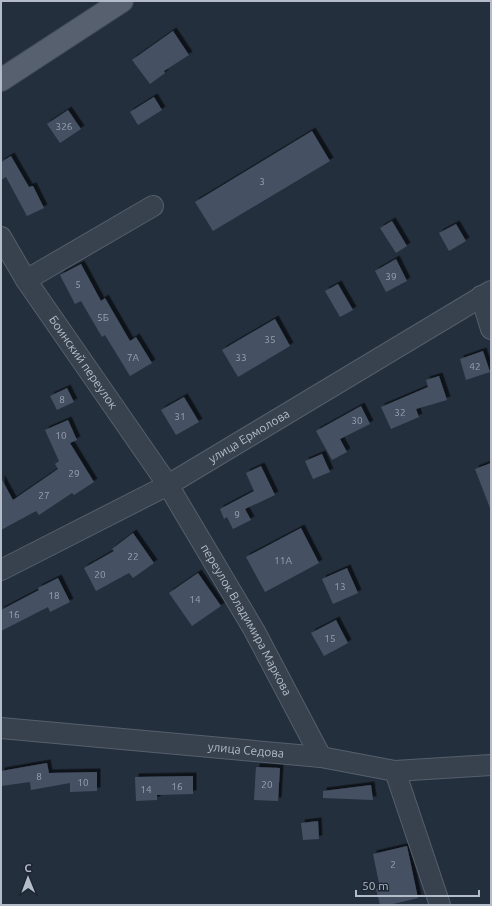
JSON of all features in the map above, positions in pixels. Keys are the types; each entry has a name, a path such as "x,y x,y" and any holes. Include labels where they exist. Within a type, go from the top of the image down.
{"main road":[{"path":"1,80 122,1"}],"street":[{"path":"26,280 153,206"},
{"name":"Боинский переулок","path":"1,237 26,280 168,485"},
{"path":"486,293 491,329"},
{"name":"улица Ермолова","path":"1,570 168,485 486,293"},
{"name":"переулок Владимира Маркова","path":"168,485 254,630 321,757"},
{"name":"улица Седова","path":"1,728 321,757 395,771 491,765"},
{"path":"395,771 440,905"}],"building":[{"path":"173,31 189,55 164,71 165,73 150,84 132,60"},
{"path":"154,97 162,110 138,125 130,112"},
{"path":"68,110 81,129 60,143 47,124"},
{"path":"312,131 330,161 213,231 195,202"},
{"path":"11,156 29,187 33,186 44,208 27,216 6,177 1,180 1,162"},
{"path":"392,221 407,246 396,253 380,228"},
{"path":"456,224 466,241 449,251 439,233"},
{"path":"396,259 407,281 386,292 375,271"},
{"path":"81,264 101,301 105,298 130,341 136,337 152,363 130,376 105,335 102,337 81,301 75,304 60,275"},
{"path":"338,284 353,310 340,317 325,291"},
{"path":"275,319 290,346 238,377 222,350"},
{"path":"483,351 490,372 466,380 460,359"},
{"path":"439,376 447,400 416,409 419,417 391,429 381,407 428,387 426,380"},
{"path":"67,388 74,402 57,410 50,396"},
{"path":"184,397 199,422 176,435 161,410"},
{"path":"361,406 370,424 340,439 347,452 332,460 316,431"},
{"path":"68,420 77,440 70,443 94,482 74,495 72,493 39,515 36,511 1,530 1,478 13,500 58,469 55,464 59,461 45,430"},
{"path":"322,454 330,472 313,479 305,461"},
{"path":"491,463 491,508 490,508 475,469"},
{"path":"261,466 275,495 245,509 251,520 233,529 227,517 224,519 220,509 254,491 246,473"},
{"path":"301,528 319,563 265,592 246,557"},
{"path":"133,533 154,563 133,578 129,573 96,591 84,568 114,551 112,549"},
{"path":"347,568 358,593 333,604 322,579"},
{"path":"198,573 221,606 192,626 169,593"},
{"path":"58,578 70,602 50,612 48,607 1,631 1,610"},
{"path":"336,620 348,643 324,656 311,633"},
{"path":"47,763 49,773 97,772 97,791 70,792 70,783 31,790 30,782 1,786 1,771"},
{"path":"256,767 280,768 278,801 254,800"},
{"path":"193,776 193,794 157,795 157,800 136,801 135,777"},
{"path":"371,785 373,800 323,798 323,791"},
{"path":"318,821 319,839 303,840 301,823"},
{"path":"407,846 418,898 389,905 380,905 376,889 380,888 373,854"}]}
